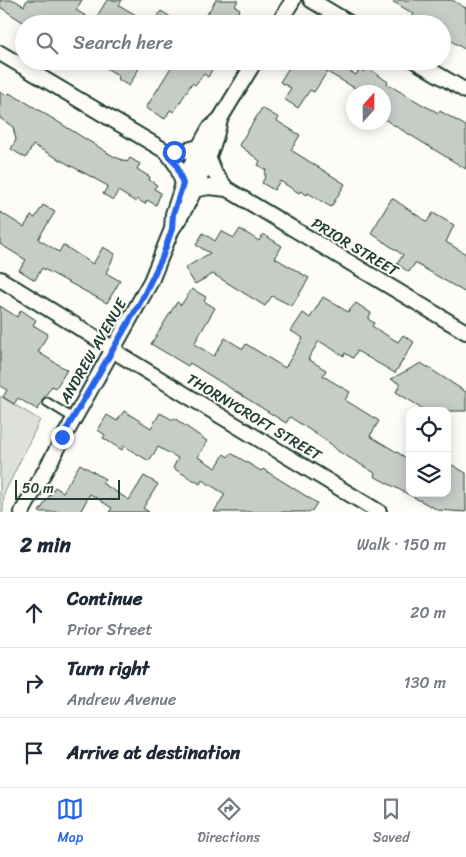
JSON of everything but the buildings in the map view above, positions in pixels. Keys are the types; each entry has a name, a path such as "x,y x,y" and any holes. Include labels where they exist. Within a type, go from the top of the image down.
{"street":[{"path":"284,15 293,0"},
{"path":"311,0 336,15"},
{"path":"0,53 15,62"},
{"path":"29,70 167,152 188,187"},
{"name":"ANDREW AVENUE","path":"22,512 151,281 172,229 173,214 204,152 209,129 220,119 250,70"},
{"path":"430,70 466,91"},
{"path":"167,152 204,152"},
{"name":"PRIOR STREET","path":"204,152 215,174 227,189 466,332"},
{"name":"PRIOR STREET","path":"188,187 227,189"},
{"name":"THORNYCROFT STREET","path":"0,279 380,512"}],"lane":[{"path":"47,402 74,418"}],"shaded area":[{"path":"0,396 40,420 4,494 3,512 0,512"}],"route":[{"path":"62,437 141,301 162,258 172,229 173,214 183,184 177,166 167,152 174,152"}]}
